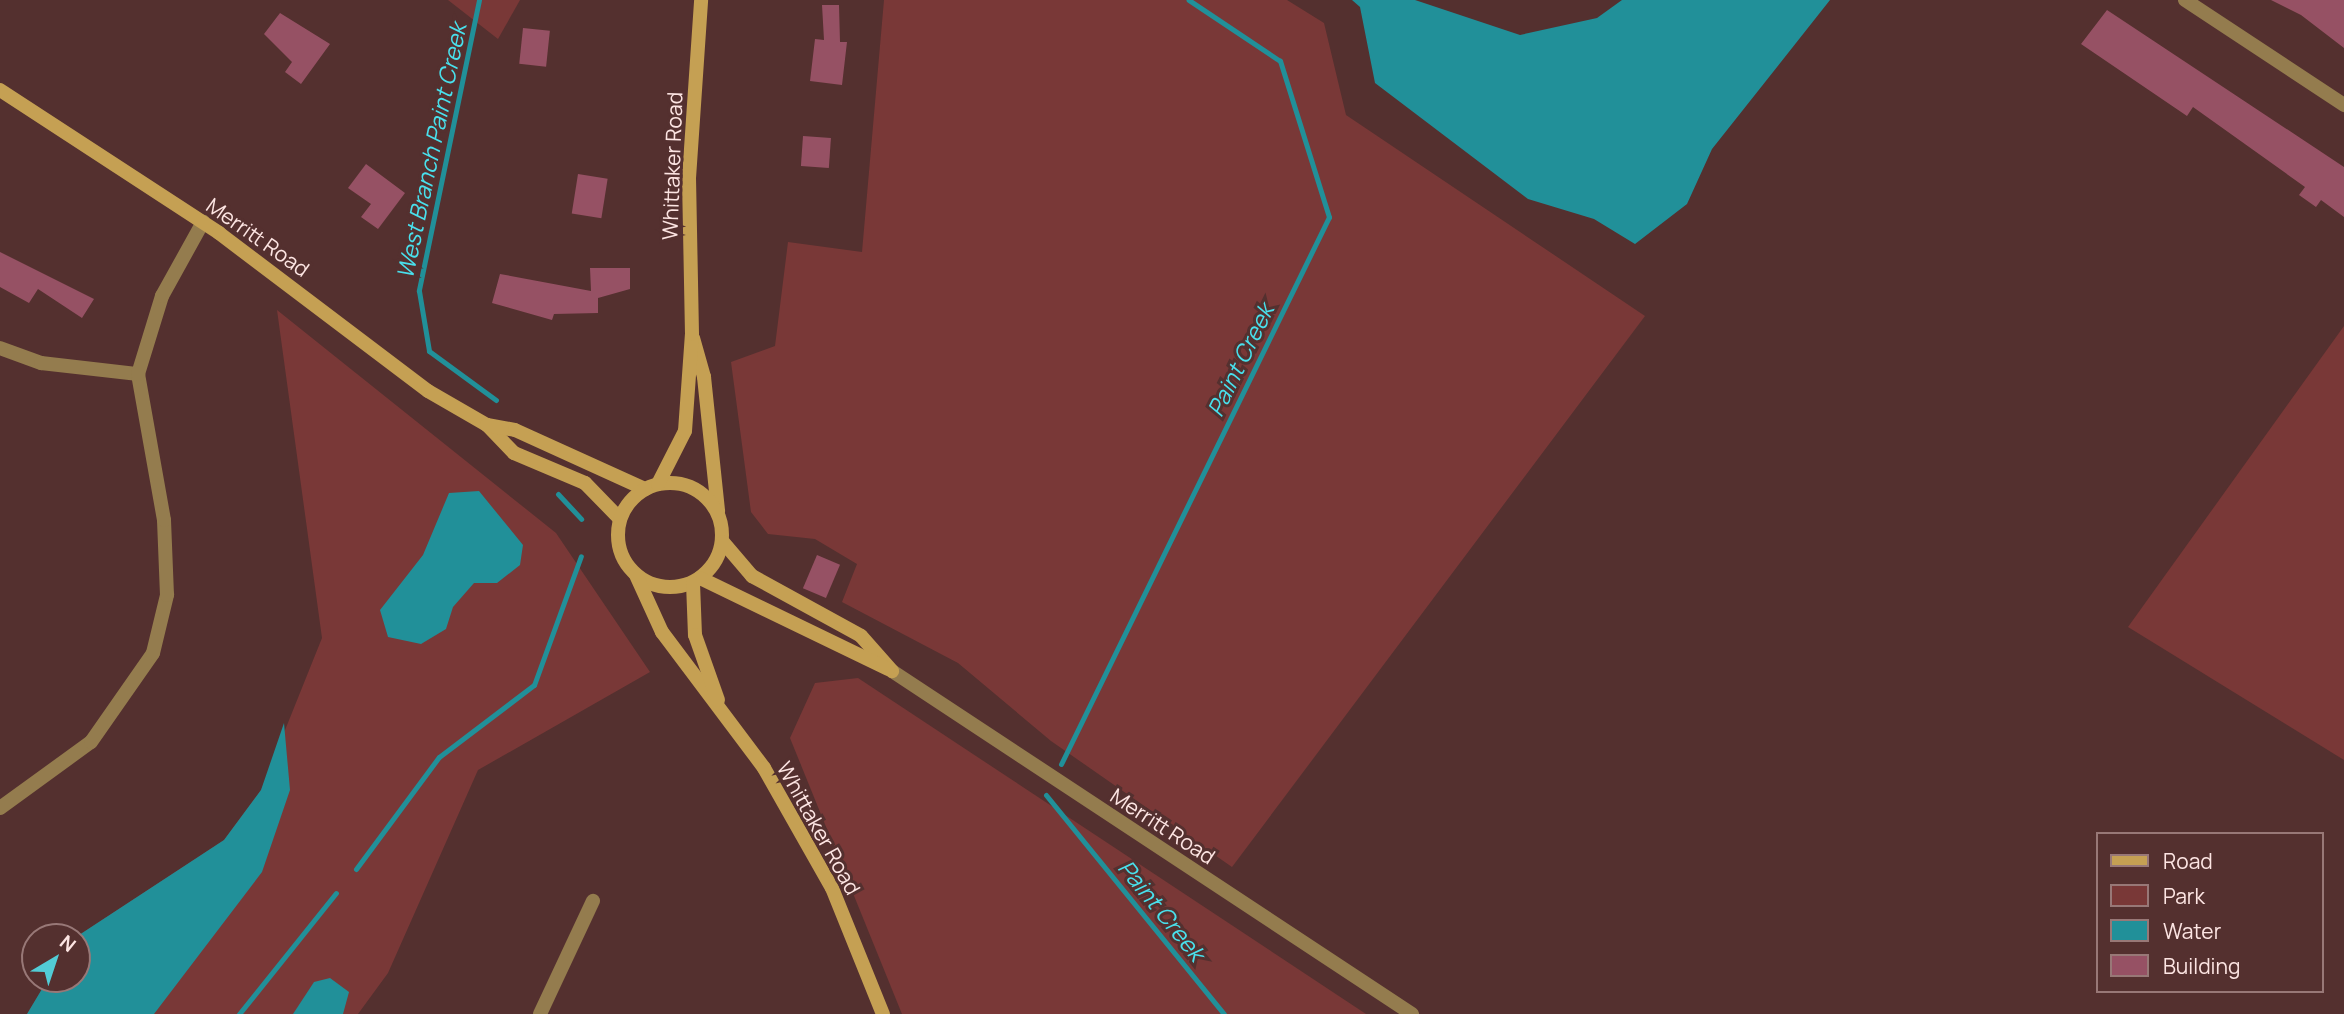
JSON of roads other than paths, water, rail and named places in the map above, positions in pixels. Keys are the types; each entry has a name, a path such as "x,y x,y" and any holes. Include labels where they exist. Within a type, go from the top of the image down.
{"main road":[{"name":"Whittaker Road","path":"652,486 685,430 692,334 689,178 701,0"},
{"name":"Merritt Road","path":"0,90 203,222 428,391 487,425 514,453 586,483 620,519"},
{"name":"Whittaker Road","path":"692,334 704,377 718,512"},
{"name":"Merritt Road","path":"487,425 515,430 652,486"},
{"path":"652,486 699,491 718,512 723,542 697,581 663,587 636,575 620,549 620,519 652,486"},
{"name":"Merritt Road","path":"723,542 752,576 861,636 892,671"},
{"name":"Whittaker Road","path":"636,575 662,632 721,708 832,888 883,1014"},
{"name":"Whittaker Road","path":"697,581 695,635 721,708"},
{"name":"Merritt Road","path":"697,581 892,671"}],"street":[{"path":"2185,0 2344,105"},
{"path":"0,808 91,742 153,653 167,595 164,520 138,374 162,296 203,222"},
{"path":"0,348 41,363 138,374"},
{"name":"Merritt Road","path":"892,671 1412,1014"},
{"path":"540,1014 593,901"}],"water":[{"path":"1352,0 1415,0 1520,35 1597,18 1622,0 1830,0 1712,149 1687,204 1635,244 1594,219 1528,199 1375,83 1360,7"},
{"path":"479,491 523,545 520,565 497,583 474,583 453,607 446,629 421,644 388,637 380,610 423,555 449,493"},
{"path":"284,723 290,790 262,872 154,1014 27,1014 40,993 91,993 91,927 224,840 261,790"},
{"path":"330,978 349,992 343,1014 293,1014 314,982"}],"waterway":[{"name":"West Branch Paint Creek","path":"479,0 419,291 429,351 496,400"},
{"name":"Paint Creek","path":"1061,764 1329,217 1280,61 1189,0"},
{"name":"West Branch Paint Creek","path":"558,494 581,519"},
{"name":"West Branch Paint Creek","path":"356,869 439,757 534,685 581,556"},
{"name":"Paint Creek","path":"1046,795 1224,1014"},
{"name":"West Branch Paint Creek","path":"239,1014 336,893"}]}
